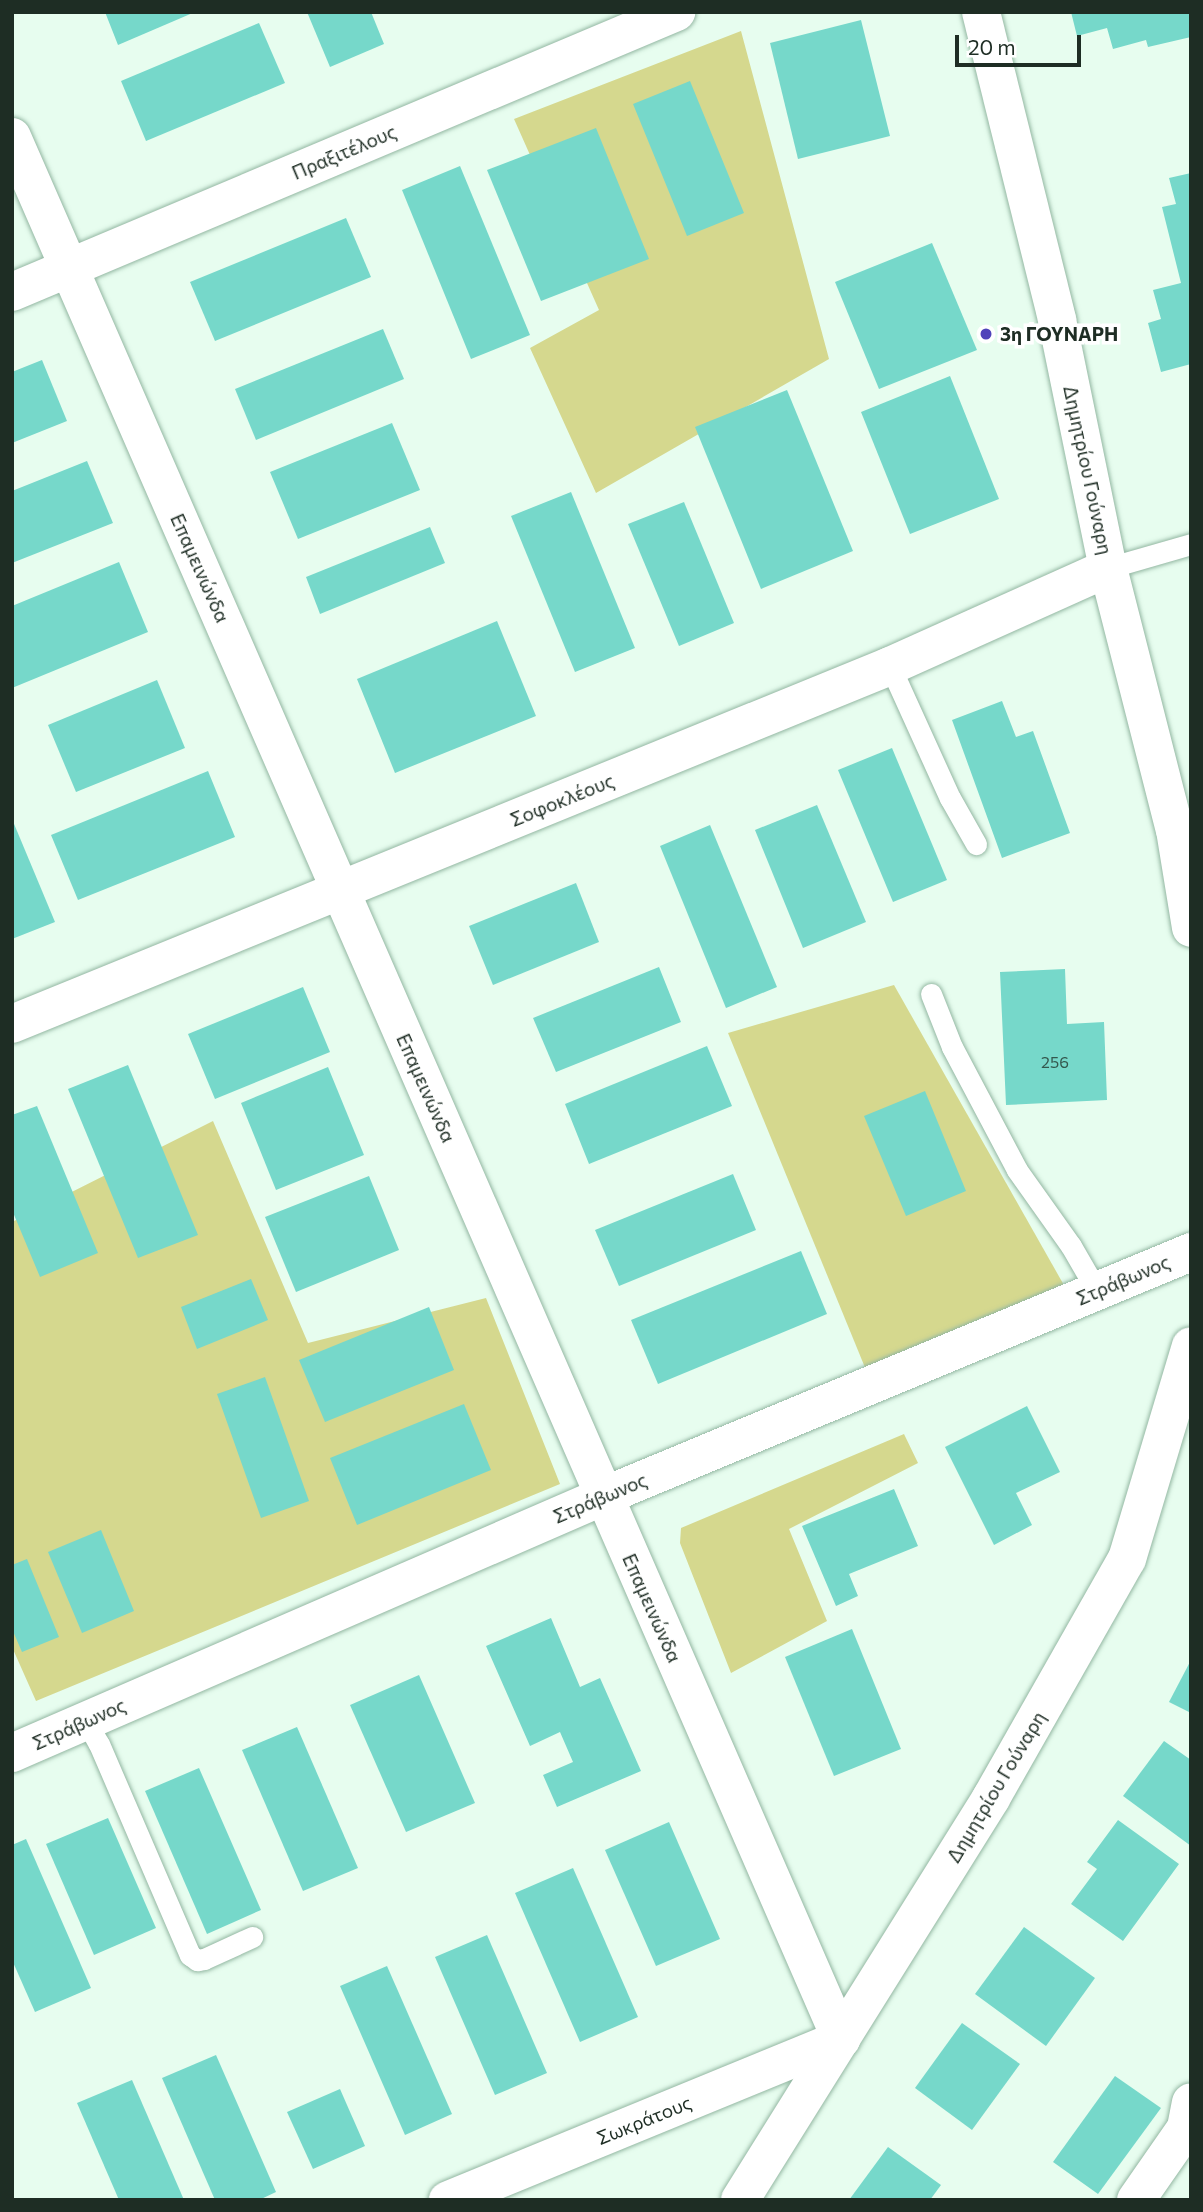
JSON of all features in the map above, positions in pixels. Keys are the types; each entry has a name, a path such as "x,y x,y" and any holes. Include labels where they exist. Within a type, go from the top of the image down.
{"street":[{"name":"Πραξιτέλους","path":"12,292 676,12"},
{"name":"Δημητρίου Γούναρη","path":"981,12 1057,320 1108,569 1175,830 1191,928"},
{"name":"Επαμεινώνδα","path":"12,136 841,2039"},
{"name":"Σοφοκλέους","path":"12,1024 890,666 1108,569"},
{"name":"Στράβωνος","path":"12,1754 604,1496 1191,1252"},
{"name":"Δημητρίου Γούναρη","path":"740,2200 991,1798 1127,1559 1191,1346"},
{"name":"Σωκράτους","path":"448,2200 841,2039"},
{"path":"1136,2200 1186,2128 1191,2102"}],"lane":[{"path":"1108,569 1191,544"},
{"path":"890,666 950,798 976,844"},
{"path":"931,994 952,1046 1017,1170 1071,1246 1097,1291"},
{"path":"86,1721 99,1744 190,1955 197,1960 204,1959 252,1937"}],"green space":[{"path":"741,31 829,359 596,493 530,348 599,310 514,119"},
{"path":"894,985 1065,1287 866,1370 728,1033"},
{"path":"213,1121 308,1343 486,1298 560,1484 36,1701 12,1647 12,1222"},
{"path":"904,1434 918,1463 789,1529 827,1621 731,1673 680,1543 681,1528"}],"building":[{"path":"105,12 195,12 118,45"},
{"path":"307,12 371,12 384,44 330,67"},
{"path":"1071,12 1191,12 1191,37 1148,47 1146,40 1113,49 1107,28 1077,36"},
{"path":"861,20 890,136 798,159 770,43"},
{"path":"259,23 285,83 146,141 121,81"},
{"path":"690,81 744,213 687,236 633,104"},
{"path":"596,128 649,259 541,301 487,170"},
{"path":"460,166 530,335 471,359 402,190"},
{"path":"1191,173 1191,364 1161,372 1148,323 1161,319 1153,290 1181,283 1162,207 1176,204 1169,178"},
{"path":"346,218 371,277 215,341 190,282"},
{"path":"932,243 977,350 879,389 835,282"},
{"path":"383,329 404,379 256,440 235,389"},
{"path":"42,360 67,421 12,443 12,372"},
{"path":"950,376 999,499 910,534 861,412"},
{"path":"787,390 853,551 761,589 695,427"},
{"path":"392,423 420,490 298,539 270,472"},
{"path":"87,461 113,523 12,563 12,491"},
{"path":"571,492 635,648 575,672 511,516"},
{"path":"684,502 734,623 679,646 628,524"},
{"path":"430,527 445,563 320,614 306,577"},
{"path":"119,562 148,632 12,688 12,606"},
{"path":"497,621 536,716 395,773 357,679"},
{"path":"157,680 185,748 76,792 48,725"},
{"path":"1002,701 1016,737 1033,731 1070,833 1002,858 952,720"},
{"path":"892,748 947,880 893,902 838,770"},
{"path":"208,771 235,837 78,900 51,835"},
{"path":"817,805 866,922 803,948 755,830"},
{"path":"12,819 55,922 12,939"},
{"path":"710,825 777,987 726,1008 660,846"},
{"path":"576,883 599,942 493,985 469,926"},
{"path":"659,967 681,1022 556,1072 533,1018"},
{"path":"1065,969 1067,1024 1104,1022 1107,1100 1006,1105 1000,972"},
{"path":"303,987 330,1052 215,1099 188,1034"},
{"path":"707,1046 732,1106 589,1164 565,1104"},
{"path":"128,1065 198,1235 138,1258 68,1089"},
{"path":"328,1067 364,1155 276,1190 241,1103"},
{"path":"925,1091 966,1191 906,1216 864,1116"},
{"path":"37,1106 98,1253 40,1277 12,1210 12,1115"},
{"path":"733,1174 756,1230 619,1286 595,1230"},
{"path":"369,1176 399,1250 296,1292 265,1217"},
{"path":"801,1251 827,1314 658,1384 631,1320"},
{"path":"251,1279 268,1320 197,1349 181,1307"},
{"path":"429,1307 454,1370 325,1422 299,1360"},
{"path":"265,1377 309,1501 261,1518 217,1394"},
{"path":"464,1404 491,1470 357,1525 330,1458"},
{"path":"1027,1406 1060,1472 1016,1493 1032,1525 994,1545 945,1447"},
{"path":"894,1489 918,1546 849,1574 858,1596 836,1606 802,1526"},
{"path":"101,1530 134,1611 82,1633 48,1552"},
{"path":"27,1559 59,1637 22,1652 12,1629 12,1565"},
{"path":"551,1618 580,1687 600,1678 641,1771 557,1807 543,1775 573,1762 560,1732 530,1746 486,1646"},
{"path":"852,1629 901,1749 834,1776 785,1657"},
{"path":"1191,1660 1191,1713 1169,1702"},
{"path":"419,1675 475,1803 406,1832 350,1705"},
{"path":"297,1727 358,1868 303,1891 242,1750"},
{"path":"1164,1741 1191,1760 1191,1846 1123,1796"},
{"path":"199,1768 261,1910 207,1934 145,1791"},
{"path":"108,1818 156,1928 94,1955 46,1844"},
{"path":"1118,1820 1179,1864 1123,1941 1071,1904 1097,1869 1087,1862"},
{"path":"669,1822 720,1939 656,1966 605,1850"},
{"path":"26,1839 91,1988 35,2012 12,1960 12,1845"},
{"path":"573,1868 638,2017 580,2042 515,1893"},
{"path":"1024,1927 1095,1978 1046,2046 975,1994"},
{"path":"487,1935 547,2073 495,2095 435,1957"},
{"path":"387,1966 452,2114 405,2135 340,1986"},
{"path":"962,2023 1020,2064 972,2130 915,2088"},
{"path":"216,2055 276,2192 259,2200 215,2200 162,2078"},
{"path":"1115,2076 1161,2108 1098,2194 1053,2162"},
{"path":"132,2080 184,2200 119,2200 77,2103"},
{"path":"340,2089 365,2146 313,2169 287,2112"},
{"path":"888,2147 941,2185 930,2200 849,2200"}],"place":[{"name":"3η ΓΟΥΝΑΡΗ","path":"986,334"}]}
